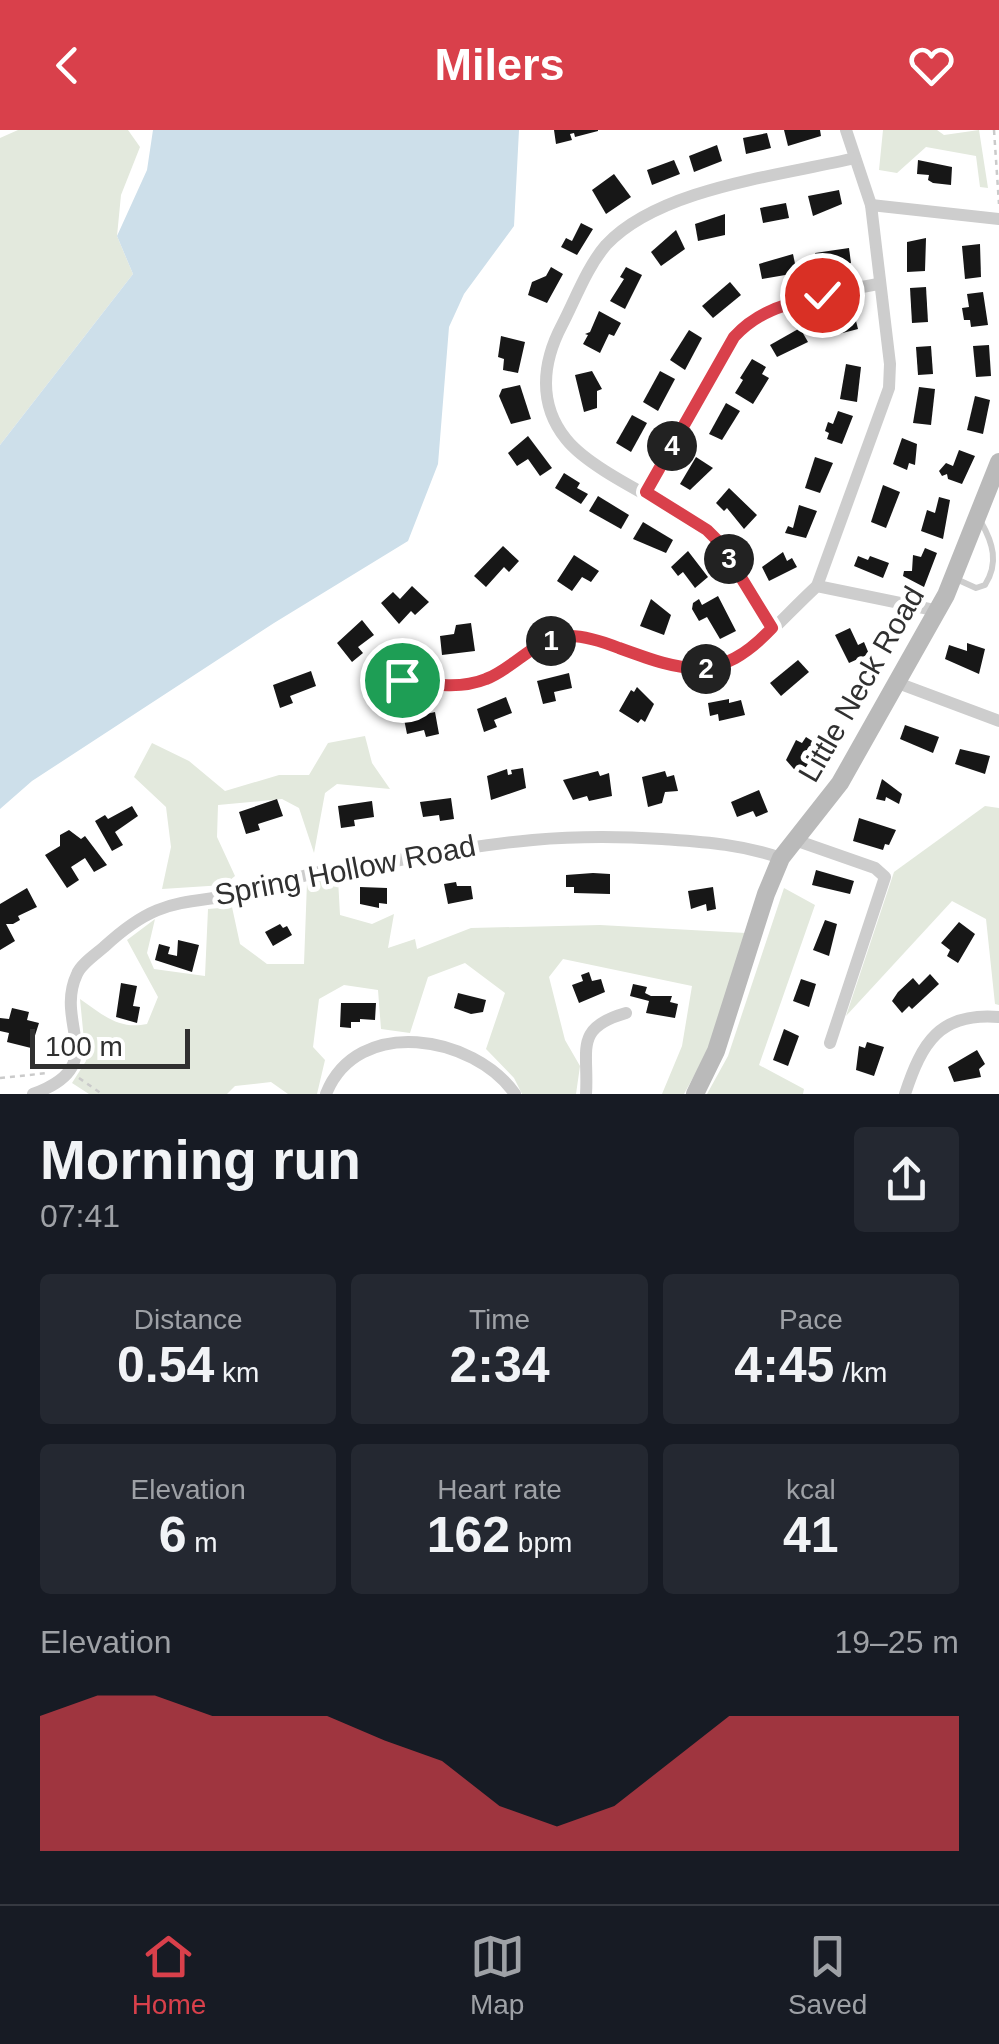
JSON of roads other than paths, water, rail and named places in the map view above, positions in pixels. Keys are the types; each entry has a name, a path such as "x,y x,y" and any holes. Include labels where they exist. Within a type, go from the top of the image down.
{"street":[{"path":"402,680 442,686 486,680 534,649 565,635 600,640 670,666 694,670 719,667 756,645 817,586 890,388 871,206 846,130"},
{"path":"772,628 720,543 707,530 586,458 568,441 548,404 544,382 549,350 602,249 625,226 677,200 854,158"},
{"path":"871,206 999,220"},
{"path":"646,492 720,360 749,321 770,308 878,284"},
{"name":"Little Neck Road","path":"695,1094 716,1051 781,858 840,783 953,578 998,470"},
{"path":"817,586 934,610"},
{"path":"895,682 999,721"},
{"name":"Spring Hollow Road","path":"33,1094 55,1086 70,1072 76,1056 72,996 77,972 146,914 182,900 247,892 316,873 529,838 586,835 729,843 781,858"},
{"path":"795,840 875,868 885,877 830,1044"},
{"path":"586,1094 587,1038 598,1024 626,1013"},
{"path":"906,1094 918,1058 934,1035 951,1022 977,1015 999,1017"},
{"path":"326,1094 334,1075 362,1051 383,1045 425,1044 454,1048 483,1061 502,1076 515,1094"}],"lane":[{"path":"953,578 976,588 985,585 993,572 992,541 978,516"}],"water":[{"path":"153,130 519,130 514,226 464,294 449,327 438,464 408,541 32,781 0,809 0,445 133,274 117,236 147,170"}]}
